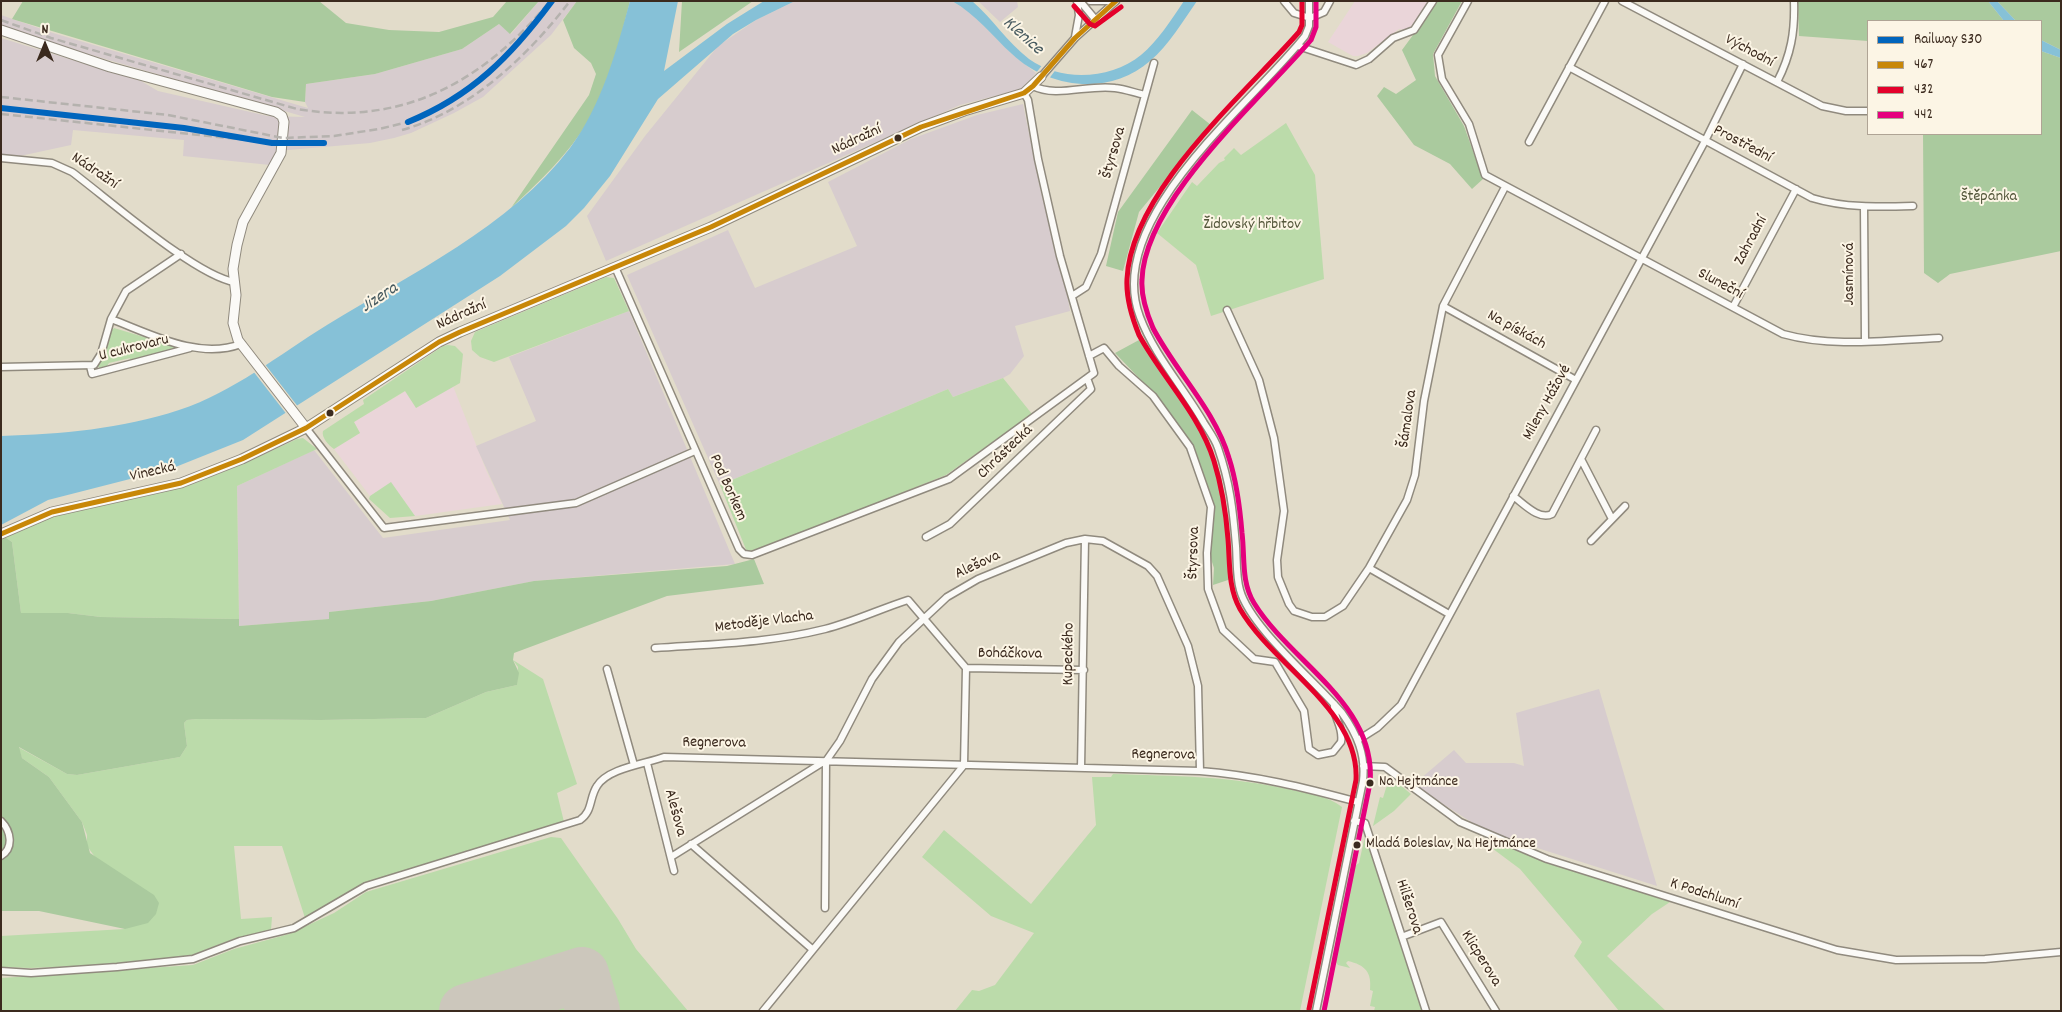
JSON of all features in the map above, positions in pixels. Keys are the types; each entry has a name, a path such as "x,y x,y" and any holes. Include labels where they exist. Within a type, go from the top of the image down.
{"street":[{"path":"1079,1 1095,19"},
{"path":"1075,38 1079,15 1079,1"},
{"path":"1090,1 1112,1"},
{"name":"Nádražní","path":"306,428 440,342 711,227 921,127 964,110 1024,93 1033,86 1075,38 1116,1"},
{"path":"1284,1 1294,13 1310,18 1324,12 1330,1"},
{"path":"1309,1 1310,18 1305,36 1298,46 1226,120 1164,198 1150,222 1141,244 1134,279 1135,298 1146,332 1217,445 1231,488 1240,590 1255,620 1334,704 1348,722 1358,740 1364,766 1316,1011"},
{"path":"1298,46 1356,65 1369,59 1393,38 1414,30 1433,1"},
{"name":"Sluneční","path":"1468,1 1438,55 1442,79 1469,124 1485,175 1783,334 1804,340 1865,341 1939,338"},
{"path":"1529,142 1605,1"},
{"name":"Východní","path":"1622,1 1822,106 1846,111 1867,111"},
{"path":"1777,82 1788,61 1795,20 1794,1"},
{"path":"1,30 110,67 276,112 282,116 284,122 281,153 264,180 242,227 233,269 235,282 233,327 241,344 306,428"},
{"name":"Štyrsova","path":"1072,296 1086,287 1101,254 1154,63"},
{"name":"Mileny Hážové","path":"1358,740 1376,728 1401,705 1705,141 1743,64"},
{"name":"Prostřední","path":"1569,67 1812,198 1833,204 1864,207 1913,206"},
{"path":"1033,86 1052,92 1063,89 1114,88 1145,95"},
{"path":"1024,93 1028,100 1038,159 1060,256 1089,356"},
{"name":"Nádražní","path":"1,158 52,163 72,172 180,254 218,278 235,282"},
{"name":"Šámalova","path":"1227,310 1259,380 1274,438 1284,511 1277,560 1278,576 1289,604 1294,611 1312,617 1325,617 1343,606 1368,568 1407,500 1415,475 1424,401 1443,306 1505,187"},
{"name":"Zahradní","path":"1733,307 1796,189"},
{"name":"Jasmínová","path":"1864,207 1865,341"},
{"name":"U cukrovaru","path":"1,367 94,365 99,359 111,319 126,291 180,254"},
{"path":"615,267 695,451"},
{"name":"Na pískách","path":"1443,306 1576,380"},
{"name":"U cukrovaru","path":"111,319 190,348"},
{"name":"U cukrovaru","path":"90,366 92,374 190,348 225,349 241,344"},
{"name":"Štyrsova","path":"1089,356 1104,348 1119,366 1153,396 1190,447 1211,506 1207,553 1208,589 1223,630 1254,659 1275,662 1304,711 1309,749 1318,755 1333,752 1342,742 1341,727 1333,714 1334,704"},
{"name":"Pod Borkem","path":"306,428 384,528 576,503 695,451 739,550 744,554 752,554 950,480 1094,373 1089,356"},
{"name":"Chrástecká","path":"926,537 950,524 1050,430 1091,389 1087,378"},
{"name":"Vinecká","path":"1,534 27,521 61,509 188,480 250,456 306,428"},
{"path":"1513,496 1540,516 1547,517 1552,514 1596,430"},
{"path":"1581,459 1612,519"},
{"path":"1591,541 1625,506"},
{"name":"Alešova","path":"826,761 840,741 872,679 898,642 922,618 947,597 978,579 1066,543 1085,539 1103,542 1148,566 1157,576 1188,646 1198,686 1200,771"},
{"name":"Kupeckého","path":"1081,768 1085,539"},
{"path":"1368,568 1449,614"},
{"name":"Metoděje Vlacha","path":"655,648 755,642 789,637 844,624 908,600 922,618"},
{"name":"Boháčkova","path":"922,618 966,668 964,765"},
{"name":"Boháčkova","path":"966,668 1084,670"},
{"path":"607,669 634,765"},
{"name":"Regnerova","path":"1,971 31,973 193,959 240,941 294,928 366,886 580,820 588,814 596,786 605,777 634,765 664,757 1222,772 1294,785 1358,802"},
{"path":"671,857 826,761"},
{"path":"825,908 826,761"},
{"name":"Alešova","path":"647,763 674,871"},
{"path":"763,1011 964,765"},
{"name":"K Podchlumí","path":"1364,766 1384,767 1460,822 1547,859 1837,950 1896,960 1986,959 2061,952"},
{"path":"1,821 7,829 10,840 7,851 1,856"},
{"name":"Hilšerova","path":"1354,821 1365,823 1404,936 1426,1011"},
{"path":"691,844 812,949"},
{"name":"Klicperova","path":"1404,936 1441,922 1496,1011"}],"shaded area":[{"path":"539,1 577,1 551,35 483,97 411,133 394,138 370,143 276,151 270,165 183,156 184,140 73,130 71,145 20,156 1,154 1,38 141,81 158,91 268,116 305,117 50,43 1,26 1,15 53,33 308,108 305,102 306,84 375,74 462,49 499,24 511,34"},
{"path":"795,1 952,1 971,13 1012,54 1036,73 1022,89 960,105 606,261 587,216 645,136 718,46 756,20"},
{"path":"978,1 1017,1 1018,7 1000,22"},
{"path":"1355,1 1429,1 1408,31 1399,29 1367,53 1353,56 1328,42"},
{"path":"1023,104 1041,192 1066,287 1070,311 1015,326 1024,356 1010,374 1003,378 953,397 948,389 720,485 627,275 728,230 755,288 857,246 828,182 911,139 977,115"},
{"path":"629,311 735,564 534,581 431,601 329,612 330,619 239,626 237,486 314,450 383,538 510,520 476,446 536,421 509,357"},
{"path":"453,386 486,470 502,504 415,516 391,483 370,496 334,449 360,433 354,422 406,391 416,408"},
{"path":"1599,689 1657,886 1487,832 1413,785 1454,750 1466,763 1514,763 1524,766 1516,713"}],"green space":[{"path":"23,1 319,1 346,23 389,30 439,32 493,17 507,1 539,1 510,34 499,24 462,49 375,74 306,84 305,102 272,97 12,19"},
{"path":"577,1 630,1 613,62 602,93 589,120 572,145 553,167 511,208 589,95 596,74 591,63 574,48 563,20"},
{"path":"682,1 753,1 679,52"},
{"path":"1438,1 1462,1 1433,54 1435,76 1464,126 1483,179 1472,189 1450,164 1414,145 1377,96 1384,87 1396,94 1416,80 1402,50"},
{"path":"1798,1 1988,1 2003,20 1867,20 1867,41 1799,36"},
{"path":"1997,1 2061,1 2061,50 2042,40 2042,20 2015,20"},
{"name":"Štěpánka","path":"2042,51 2061,58 2061,251 1950,274 1938,283 1924,273 1923,135 2042,135"},
{"path":"1192,110 1211,125 1139,212 1123,271 1106,266 1118,212"},
{"name":"Židovský hřbitov","path":"1286,123 1315,175 1324,279 1211,316 1196,265 1157,233 1192,182 1197,186 1219,163 1225,160 1224,158 1234,148 1241,155"},
{"path":"606,277 614,278 629,311 494,362 480,357 472,350 471,341 475,332"},
{"path":"114,328 174,346 176,349 129,363 130,358 109,363 105,369 100,369 98,366 101,362 108,336"},
{"path":"1139,340 1174,384 1197,422 1215,458 1223,485 1227,511 1231,579 1213,585 1214,568 1210,556 1215,506 1193,446 1158,398 1115,353"},
{"path":"443,346 455,346 463,354 460,383 416,408 405,391 354,422 360,433 334,449 324,439 323,431 364,404 363,400"},
{"path":"1003,378 1032,414 946,475 797,535 747,552 720,485 948,389 953,397"},
{"path":"303,438 317,449 237,486 239,619 101,617 68,613 21,613 12,542 5,537 32,524 71,511 185,487"},
{"path":"391,482 415,516 390,518 369,499 370,496"},
{"path":"5,537 12,542 21,613 68,613 101,617 239,619 239,626 329,619 329,612 431,601 534,581 727,566 754,559 764,584 667,596 514,653 513,660 519,673 517,685 486,692 426,718 187,720 184,723 187,746 180,757 77,775 67,774 19,747 22,758 49,777 82,822 90,853 154,895 159,903 156,914 148,923 125,929 39,911 1,911 1,539"},
{"path":"513,660 543,679 577,784 557,793 564,822 364,883 305,918 282,846 234,846 241,919 272,917 271,930 236,938 192,955 128,964 30,968 1,967 1,936 125,929 95,857 87,846 87,835 82,822 49,777 22,758 18,747 67,774 77,775 180,757 187,746 184,723 187,720 426,718 486,692 517,685 518,667"},
{"path":"1113,774 1202,778 1270,785 1319,796 1331,800 1342,807 1300,1011 955,1011 972,990 979,991 995,985 1034,933 991,916 922,857 944,830 1031,904 1096,825 1092,777 1111,777"},
{"path":"1392,781 1398,787 1400,785 1411,794 1394,811 1373,826 1380,797 1383,798 1386,788"},
{"path":"1365,836 1370,846 1422,1011 1374,1011 1375,1007 1370,1006 1373,991 1370,990 1370,978 1366,970 1348,961 1346,963 1350,968 1338,965 1333,958 1348,879 1355,866 1359,863"},
{"path":"551,837 561,838 618,919 636,949 688,1011 1,1011 1,978 193,965 234,949 289,934 334,913 366,892"},
{"path":"1477,837 1670,902 1652,914 1607,956 1666,1011 1619,1011 1574,956 1582,942 1520,869"}],"water":[{"name":"Jizera","path":"630,1 678,1 664,71 727,24 764,1 795,1 756,20 733,34 658,99 610,176 584,208 566,226 500,276 243,440 173,468 48,500 1,525 1,436 69,432 113,426 179,410 199,402 237,383 327,325 457,247 518,202 546,176 570,148 591,114 607,78"},
{"path":"952,1 972,1 1029,59 1056,72 1085,75 1115,69 1129,63 1141,55 1153,43 1184,1 1197,1 1170,40 1150,61 1134,72 1117,80 1080,84 1061,81 1027,66 1012,54 977,19"},
{"path":"1988,1 1997,1 2015,20 2003,20"},
{"path":"2042,40 2061,50 2061,58 2042,51"}],"pier":[{"path":"1043,64 1057,68 1048,80 1036,73"},
{"path":"264,363 299,408 288,416 253,371"}],"runway":[{"path":"466,1011 582,974 593,1011"}],"railway":[{"path":"1,20 51,38 297,109 336,113 372,111 406,104 438,92 469,75 498,54 525,29 550,1"},
{"path":"402,130 451,110 496,79 536,42 570,1"},
{"path":"1,97 168,115 283,138 334,136 408,122"},
{"path":"1,114 266,142"}],"rail line":[{"name":"S30","path":"408,122 452,100 489,72 537,21 552,1"},
{"name":"S30","path":"1,108 184,128 272,143 324,143"}],"transit line":[{"name":"467","path":"1,534 52,512 181,483 242,459 306,428 439,342 460,332 711,227 921,127 1024,93 1033,86 1075,38 1116,1"},
{"name":"432","path":"1302,1 1302,25 1299,32 1194,146 1168,179 1148,212 1133,246 1127,279 1127,293 1139,335 1190,412 1208,444 1214,461 1225,510 1231,584 1236,601 1255,630 1330,710 1344,732 1354,755 1356,780 1309,1009"},
{"name":"442","path":"1316,1 1316,27 1311,40 1208,152 1183,184 1162,217 1148,249 1142,280 1142,292 1153,328 1205,407 1223,440 1238,496 1245,578 1250,595 1270,625 1346,707 1360,730 1369,755 1370,783 1324,1011"},
{"name":"432","path":"1074,6 1090,24 1095,26 1121,7"}],"place":[{"name":"Na Hejtmánce","path":"1370,783"},
{"name":"Mladá Boleslav, Na Hejtmánce","path":"1357,845"}],"water label":[{"name":"Klenice","path":"1022,37"}]}
